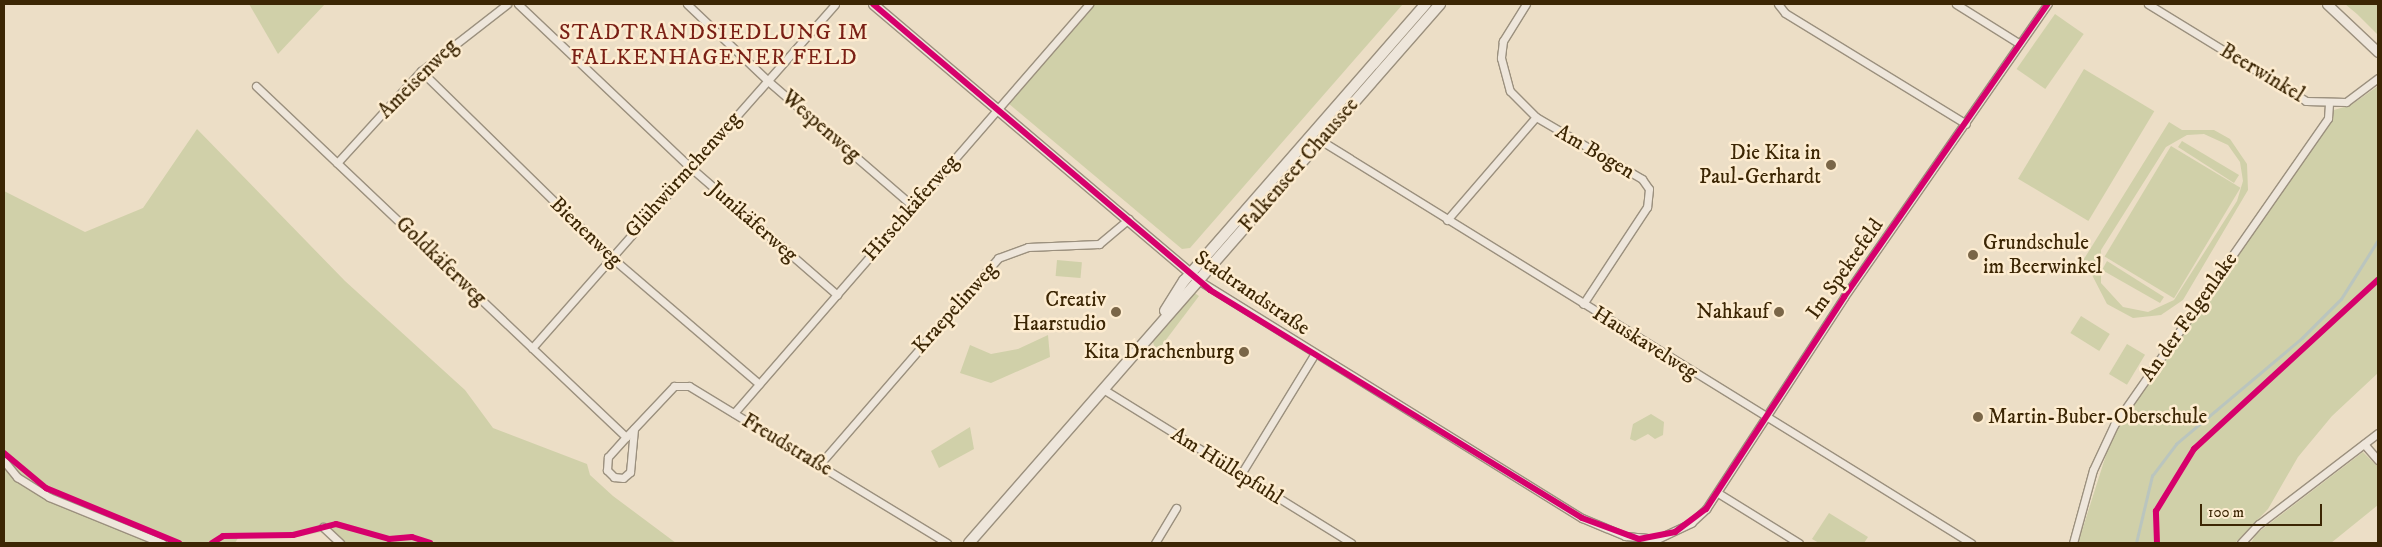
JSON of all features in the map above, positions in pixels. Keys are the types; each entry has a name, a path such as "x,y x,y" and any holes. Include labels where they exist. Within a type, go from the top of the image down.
{"main road":[{"name":"Falkenseer Chaussee","path":"1317,137 1426,4"},
{"name":"Falkenseer Chaussee","path":"969,543 1158,326 1195,277 1317,137 1440,4"}],"street":[{"name":"Ameisenweg","path":"337,163 421,71 507,4"},
{"name":"Junikäferweg","path":"518,4 690,167 837,294"},
{"name":"Wespenweg","path":"687,4 768,81 913,206"},
{"name":"Glühwürmchenweg","path":"532,348 835,4"},
{"name":"Stadtrandstraße","path":"873,4 1129,219 1195,277 1314,355 1588,521 1625,536 1657,541"},
{"name":"Hirschkäferweg","path":"734,413 1088,4"},
{"name":"Am Bogen","path":"1526,4 1510,24 1501,58 1510,91 1536,117 1635,175 1649,189 1646,207 1582,304"},
{"path":"1778,4 1785,13 1966,124"},
{"path":"1956,4 2020,44"},
{"name":"Im Spektefeld","path":"1657,541 1691,523 1718,493 1765,415 2048,4"},
{"name":"Beerwinkel","path":"2148,4 2306,101 2329,105 2346,102 2378,78"},
{"path":"2327,4 2378,52"},
{"name":"Bienenweg","path":"421,71 611,257 759,384"},
{"name":"Goldkäferweg","path":"256,86 626,437"},
{"name":"An der Felgenlake","path":"2073,543 2094,470 2114,425 2328,118 2329,105"},
{"path":"1447,220 1536,117"},
{"name":"Hauskavelweg","path":"1317,137 1582,304 1972,543"},
{"name":"Kraepelinweg","path":"819,465 998,258 1028,247 1099,244 1129,219"},
{"path":"1241,474 1314,355"},
{"name":"Freudstraße","path":"634,429 630,472 623,478 614,477 606,462 626,437 634,429 681,384 734,413 947,543"},
{"name":"Am Hüllepfuhl","path":"1103,389 1351,543"},
{"path":"2241,543 2259,524 2378,433"},
{"path":"2364,444 2378,460"},
{"path":"4,461 17,477 49,497 162,543"},
{"path":"1718,493 1799,543"},
{"path":"1155,543 1176,508"},
{"path":"324,527 340,543"}],"green space":[{"path":"249,4 325,4 278,54"},
{"path":"1094,4 1403,4 1190,248 1182,249 1008,103"},
{"path":"2345,4 2378,4 2378,35 2357,14"},
{"path":"2055,14 2084,34 2045,89 2017,69"},
{"path":"2084,69 2154,111 2088,221 2018,179"},
{"path":"2378,86 2378,373 2332,416 2298,457 2268,509 2235,543 2078,543 2113,433 2330,123 2334,110 2351,105"},
{"path":"2169,122 2182,130 2214,130 2230,139 2247,164 2248,190 2183,300 2161,315 2133,318 2107,304 2092,275 2079,267","holes":["2204,134 2228,145 2240,162 2243,181 2237,201 2174,300 2148,312 2123,307 2101,283 2101,250 2166,147 2187,135"]},
{"path":"197,129 345,281 465,390 493,428 587,464 590,475 613,496 676,543 337,543 321,532 292,538 240,535 235,543 4,543 4,191 85,232 143,208"},
{"path":"2182,141 2239,175 2234,183 2178,147"},
{"path":"2171,146 2240,188 2174,298 2105,257"},
{"path":"1057,260 1082,262 1081,278 1056,276"},
{"path":"2107,261 2164,297 2160,303 2102,270"},
{"path":"1193,292 1199,296 1156,353 1152,338"},
{"path":"2081,316 2110,334 2099,351 2070,333"},
{"path":"1048,335 1050,357 991,383 960,373 970,345 991,354 1018,349"},
{"path":"2127,344 2145,355 2127,385 2109,374"},
{"path":"1651,414 1664,422 1663,435 1655,439 1648,434 1635,441 1630,439 1633,424"},
{"path":"970,427 974,449 939,468 931,451"},
{"path":"2363,452 2378,467 2378,505 2331,543 2251,543 2256,534"},
{"path":"1829,513 1868,537 1864,543 1819,543 1812,539"}],"waterway":[{"path":"2136,543 2152,476 2176,444 2302,338 2341,299 2378,240"}],"cycle path":[{"path":"873,4 1210,290 1582,518 1639,539 1675,532 1706,509 1844,297 2048,4"},
{"path":"2157,543 2156,511 2194,449 2378,280"},
{"path":"4,453 46,488 179,543"},
{"path":"212,543 223,536 293,535 336,524 389,539 412,537 430,543"}],"place":[{"name":"Die Kita in Paul-Gerhardt","path":"1831,165"},
{"name":"Grundschule im Beerwinkel","path":"1973,255"},
{"name":"Creativ Haarstudio","path":"1116,312"},
{"name":"Nahkauf","path":"1779,312"},
{"name":"Kita Drachenburg","path":"1244,352"},
{"name":"Martin-Buber-Oberschule","path":"1978,417"}],"district":[{"name":"STADTRANDSIEDLUNG IM FALKENHAGENER FELD","path":"714,44"}]}
